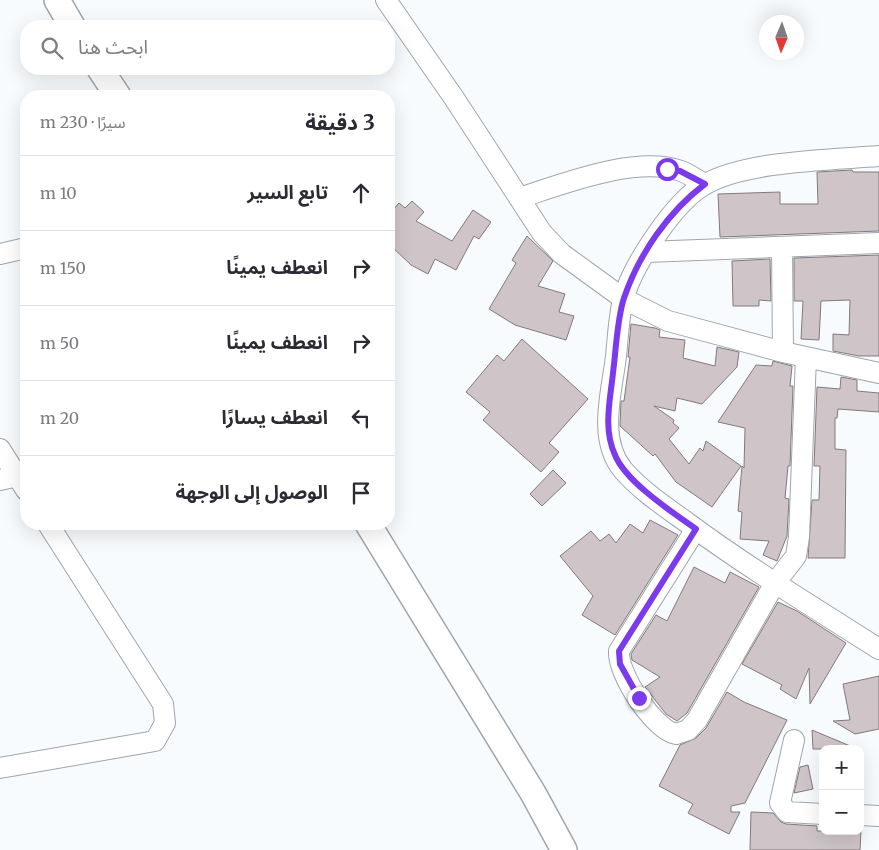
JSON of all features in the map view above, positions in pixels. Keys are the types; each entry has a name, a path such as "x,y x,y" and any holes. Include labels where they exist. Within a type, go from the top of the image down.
{"street":[{"path":"42,0 66,16"},
{"path":"386,0 454,98 542,233 562,254 624,299 668,321 783,352 879,373"},
{"path":"104,75 114,90"},
{"path":"879,156 747,169 705,184 685,199 646,252 624,299 607,416 610,439 615,456 623,470 661,504 775,582 879,649"},
{"path":"520,198 573,180 636,168 652,167 680,171 705,184"},
{"path":"646,252 879,243"},
{"path":"782,248 783,352"},
{"path":"0,254 20,249"},
{"path":"696,529 619,651 620,664 639,698 658,724 666,730 681,734 693,726 775,582 796,556 799,537 806,357"},
{"path":"0,450 14,482"},
{"path":"0,768 155,741 165,723 163,704 52,530"},
{"path":"372,530 528,785 564,850"},
{"path":"794,740 780,803 787,812 819,814"},
{"path":"864,815 879,816"}],"building":[{"path":"852,170 853,172 879,172 879,231 720,237 718,194 780,192 780,204 818,204 817,172"},
{"path":"412,201 424,212 416,221 452,241 473,210 491,222 479,239 474,236 456,270 435,259 428,274 411,265 395,250 395,207 399,203 405,208"},
{"path":"527,236 553,261 538,286 565,294 559,312 574,316 566,340 515,325 489,309 516,263 512,260"},
{"path":"879,255 879,356 859,356 833,351 833,334 849,335 850,300 821,301 819,340 801,339 803,301 794,301 794,258"},
{"path":"770,259 771,301 759,300 759,306 733,306 732,261"},
{"path":"631,324 660,330 659,337 685,340 683,358 715,366 717,347 739,352 737,367 702,404 677,398 675,411 654,406 674,420 673,423 679,428 669,439 689,464 700,448 703,451 706,441 741,466 712,507 676,482 655,454 653,456 620,426 621,401 624,401 630,357 628,357"},
{"path":"522,339 588,399 549,443 559,452 541,472 483,420 490,412 466,392 497,355 504,361"},
{"path":"773,361 792,366 790,386 793,386 790,466 788,466 785,498 789,499 787,536 777,561 763,555 769,541 740,539 742,512 738,511 742,466 744,468 745,428 718,422 756,365 772,366"},
{"path":"841,377 857,380 857,391 879,393 879,412 838,409 837,418 835,418 835,449 846,450 845,558 808,558 812,500 819,500 820,466 814,466 817,387 840,389"},
{"path":"553,470 566,483 542,506 530,494"},
{"path":"650,520 678,535 615,635 582,615 593,596 560,556 591,531 600,541 609,534 616,543 630,524 643,533"},
{"path":"694,567 725,583 730,572 759,587 687,713 677,721 666,714 645,687 660,677 632,660 631,654 656,615 667,621"},
{"path":"778,602 797,611 846,643 810,704 809,668 796,699 780,689 782,685 742,664"},
{"path":"879,676 879,729 855,734 833,721 850,720 843,684"},
{"path":"727,692 744,702 787,720 745,803 731,806 731,812 740,812 729,834 688,813 693,804 659,786 680,745 696,738 706,728"},
{"path":"812,730 848,745 819,745 819,749 813,749"},
{"path":"808,765 813,789 794,793 800,767"},
{"path":"751,812 773,813 781,822 786,824 817,826 819,835 861,835 860,850 750,850"}],"route":[{"path":"639,698 620,664 618,658 619,651 696,529 661,504 623,470 615,456 610,439 607,416 624,299 646,252 667,222 685,199 705,184 680,171 667,169"}]}
